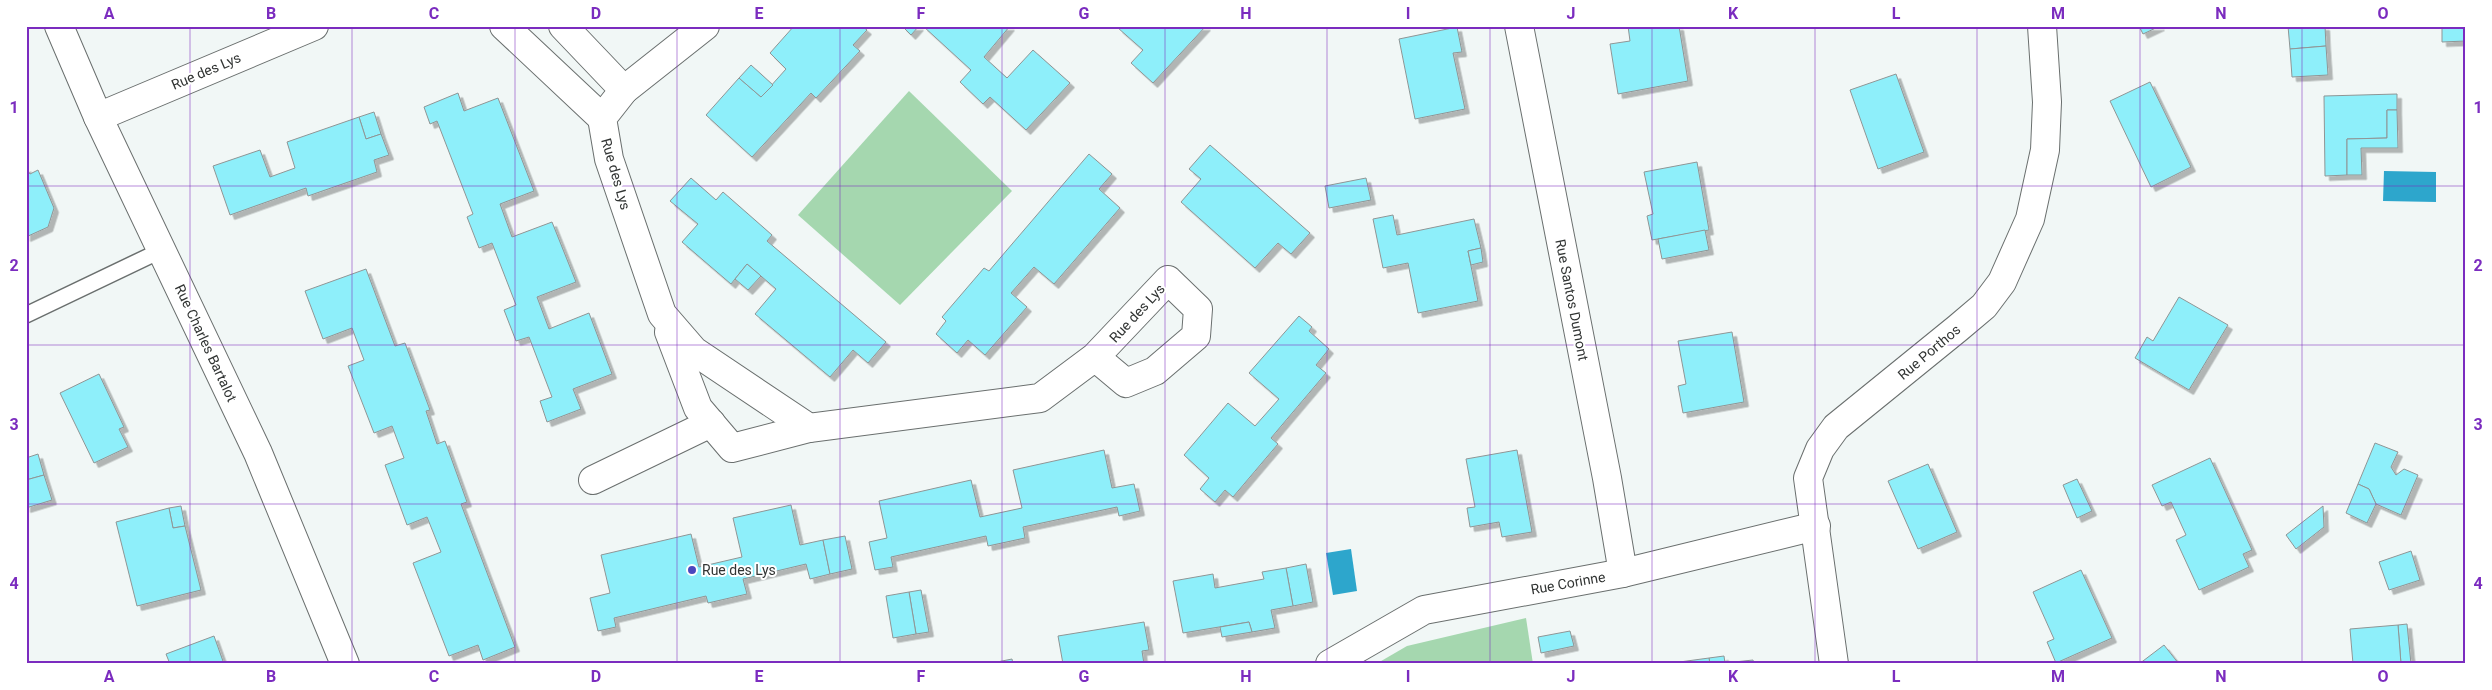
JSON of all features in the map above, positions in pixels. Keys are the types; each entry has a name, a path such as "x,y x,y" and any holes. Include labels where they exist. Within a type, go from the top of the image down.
{"street":[{"name":"Rue Charles Bartalot","path":"59,26 98,117 258,453 345,664"},
{"path":"504,26 602,118 624,90 705,26"},
{"path":"563,26 624,90"},
{"name":"Rue Santos Dumont","path":"1519,26 1607,478 1623,574"},
{"name":"Rue Porthos","path":"1834,664 1808,478 1820,449 1836,426 1978,312 2002,282 2030,219 2045,150 2047,102 2042,26"},
{"name":"Rue des Lys","path":"98,117 309,27"},
{"name":"Rue des Lys","path":"602,118 609,159 662,314 698,408 732,448 809,428 1040,398 1095,357"},
{"name":"Rue des Lys","path":"662,314 694,351 809,428"},
{"path":"593,480 711,423"},
{"name":"Rue Corinne","path":"1330,664 1424,610 1623,574 1816,526"}],"lane":[{"path":"26,315 162,250"}],"green space":[{"path":"909,91 1012,191 900,305 798,215"},
{"path":"1526,618 1533,664 1376,664 1407,646"}],"water":[{"path":"2384,171 2436,172 2436,202 2383,201"},
{"path":"1351,549 1357,591 1333,595 1326,553"}],"building":[{"path":"794,26 862,26 867,30 853,45 860,51 816,98 811,93 752,157 706,115 739,78 761,97 786,69 770,53"},
{"path":"902,26 919,26 911,35"},
{"path":"923,26 1010,26 984,57 1007,78 1033,50 1070,83 1026,130 990,97 983,104 960,82 971,70"},
{"path":"1120,26 1206,26 1153,83 1131,63 1143,50 1118,28"},
{"path":"1628,26 1679,26 1688,81 1618,94 1610,44 1630,41"},
{"path":"2139,26 2160,26 2143,34"},
{"path":"2288,26 2325,26 2326,46 2290,49"},
{"path":"2442,26 2466,26 2466,41 2442,42"},
{"path":"1457,27 1462,52 1453,53 1465,109 1415,119 1399,39"},
{"path":"2326,46 2328,75 2292,77 2290,49"},
{"path":"751,65 773,85 761,97 739,78"},
{"path":"1896,74 1924,152 1878,169 1850,90"},
{"path":"2150,82 2191,167 2151,187 2110,101"},
{"path":"458,93 464,111 498,98 534,191 500,204 512,237 552,222 576,282 537,297 549,329 589,313 612,374 573,389 581,409 547,422 540,401 552,397 529,337 516,341 504,310 516,305 492,243 479,248 467,217 473,214 437,121 430,124 424,107"},
{"path":"2397,94 2397,110 2387,110 2387,138 2347,139 2347,175 2325,176 2324,96"},
{"path":"2387,110 2397,110 2398,148 2361,148 2362,175 2347,175 2347,139 2387,138"},
{"path":"374,112 381,134 366,139 359,117"},
{"path":"359,117 366,139 381,134 389,155 374,160 377,172 308,196 306,188 230,215 213,166 260,150 270,177 295,168 287,142"},
{"path":"1210,145 1310,233 1291,254 1278,243 1255,268 1181,202 1201,179 1189,169"},
{"path":"1089,154 1112,174 1099,189 1120,208 1054,284 1034,267 1011,293 1027,307 985,355 968,340 957,353 936,334 946,321 942,317 984,268 989,271"},
{"path":"1697,162 1709,230 1652,240 1647,216 1653,214 1644,172"},
{"path":"26,167 30,174 38,170 54,208 48,227 26,237"},
{"path":"691,178 716,200 723,192 772,235 767,241 886,342 868,363 853,350 830,377 755,314 776,289 747,264 731,284 682,242 698,224 670,201"},
{"path":"1366,178 1371,200 1329,208 1325,186"},
{"path":"1393,215 1397,235 1474,219 1481,248 1468,251 1478,301 1418,313 1408,263 1383,268 1373,219"},
{"path":"1705,230 1709,250 1662,259 1658,239"},
{"path":"1481,248 1483,262 1471,265 1468,251"},
{"path":"747,264 761,276 748,290 735,279"},
{"path":"366,269 395,346 405,343 430,410 426,411 437,444 445,441 467,502 461,504 515,647 483,660 478,645 449,656 413,563 441,552 427,517 407,525 385,465 404,458 392,426 374,433 348,366 364,360 352,328 323,339 305,291"},
{"path":"2179,297 2228,325 2189,390 2135,358 2147,337 2153,341"},
{"path":"1299,316 1312,327 1309,331 1329,349 1316,365 1326,373 1271,438 1278,444 1233,497 1225,490 1215,502 1200,489 1209,478 1184,455 1228,403 1255,426 1279,399 1249,373"},
{"path":"1732,332 1744,402 1683,413 1678,386 1686,384 1678,341"},
{"path":"99,374 124,427 119,429 128,447 94,463 60,393"},
{"path":"2375,443 2398,452 2391,467 2396,475 2404,469 2418,475 2401,515 2376,504 2369,489 2358,484"},
{"path":"1104,450 1112,488 1134,484 1140,511 1119,516 1117,507 1023,527 1025,538 988,546 986,536 891,557 893,567 875,570 869,542 887,538 879,501 971,480 980,517 1022,508 1013,470"},
{"path":"1517,450 1532,532 1502,537 1499,522 1470,527 1467,508 1475,507 1466,459"},
{"path":"38,454 44,475 26,480 26,458"},
{"path":"2210,458 2252,550 2243,554 2249,567 2199,590 2176,540 2186,535 2171,502 2162,506 2152,485"},
{"path":"1928,464 1957,532 1918,549 1888,481"},
{"path":"44,475 52,500 26,508 26,480"},
{"path":"2077,479 2092,511 2077,518 2063,485"},
{"path":"2358,484 2369,489 2376,504 2367,523 2346,513"},
{"name":"Rue des Lys","path":"791,505 800,545 823,540 830,574 810,579 806,564 743,579 747,594 708,603 706,596 614,618 616,627 598,631 590,598 610,593 601,555 691,534 699,567 742,557 733,518"},
{"path":"181,506 185,526 173,528 169,508"},
{"path":"2323,506 2324,527 2296,549 2286,535"},
{"path":"169,508 173,528 185,526 201,590 137,606 116,522"},
{"path":"845,536 852,569 830,574 823,540"},
{"path":"2411,551 2420,580 2389,590 2379,562"},
{"path":"1306,564 1313,602 1293,606 1286,568"},
{"path":"1286,568 1293,606 1271,610 1275,628 1252,632 1249,622 1183,633 1173,581 1213,574 1215,588 1264,579 1262,572"},
{"path":"2081,570 2112,638 2056,663 2047,642 2054,639 2033,592"},
{"path":"921,590 929,632 916,634 909,592"},
{"path":"909,592 916,634 893,638 886,596"},
{"path":"1144,622 1149,650 1142,651 1144,664 1063,664 1058,636"},
{"path":"1249,622 1252,632 1222,637 1220,627"},
{"path":"2407,624 2411,664 2401,664 2398,625"},
{"path":"2398,625 2401,664 2353,664 2350,629"},
{"path":"1570,631 1574,646 1541,653 1538,637"},
{"path":"214,636 224,664 170,664 166,654"},
{"path":"2164,645 2179,664 2139,664"},
{"path":"1724,656 1725,663 1710,664 1709,658"},
{"path":"1709,658 1710,664 1672,664 1672,663"},
{"path":"1012,659 1013,664 987,664"},
{"path":"1753,660 1754,664 1718,664 1725,663"}],"place":[{"name":"Rue des Lys","path":"692,570"}]}
